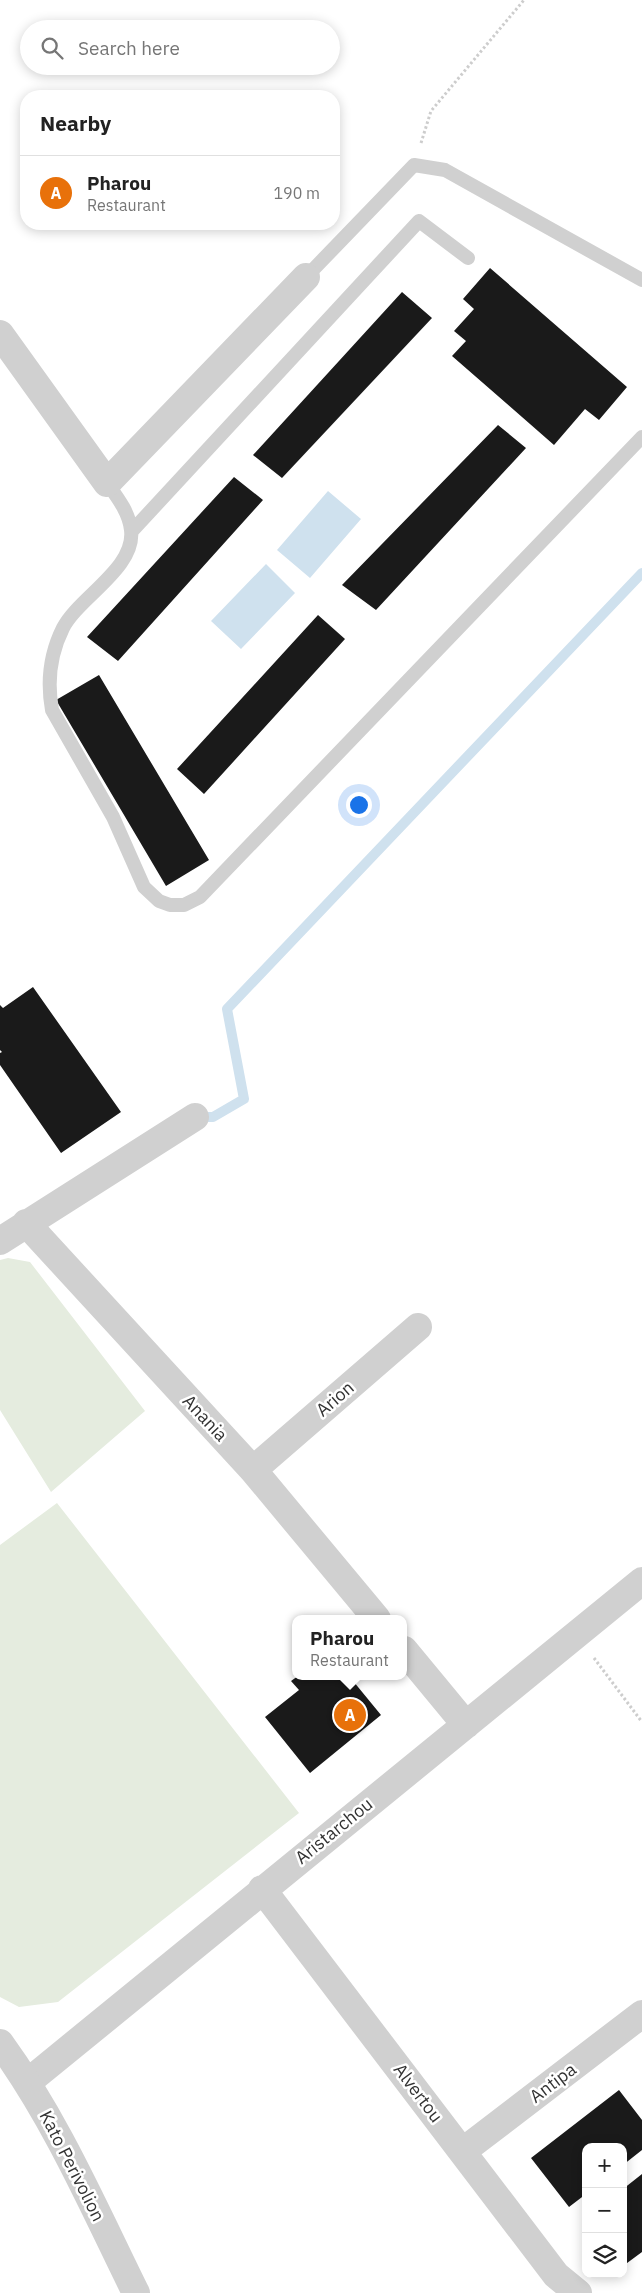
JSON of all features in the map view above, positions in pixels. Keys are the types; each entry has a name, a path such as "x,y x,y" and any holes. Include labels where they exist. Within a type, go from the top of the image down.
{"street":[{"path":"0,334 107,483 306,277"},
{"path":"0,1241 195,1117"},
{"name":"Anania","path":"26,1223 253,1470 374,1615"},
{"name":"Arion","path":"253,1470 418,1327"},
{"name":"Aristarchou","path":"28,2082 262,1889 642,1581"},
{"path":"407,1654 466,1725"},
{"name":"Alvertou","path":"262,1889 556,2275 578,2293"},
{"name":"Antipa","path":"463,2152 642,2014"},
{"name":"Kato Perivolion","path":"0,2044 28,2082 82,2183 136,2293"}],"lane":[{"path":"306,277 414,165 445,170 642,280"},
{"path":"132,531 419,221 468,258"},
{"path":"107,483 125,510 132,531 129,550 120,565 89,595 63,627 48,675 49,694 52,710 114,817 144,887 159,901 184,905 200,897 642,437"}],"path":[{"path":"414,165 431,110 524,0"},
{"path":"576,1634 642,1722"}],"shaded area":[{"path":"8,1258 30,1262 145,1411 51,1492 0,1410 0,1260"},
{"path":"57,1503 299,1813 58,2002 19,2007 0,1997 0,1545"}],"water":[{"path":"328,491 361,519 310,578 277,550"},
{"path":"266,564 295,593 241,649 211,621"}],"building":[{"path":"490,268 627,387 599,420 585,409 554,445 452,356 466,341 454,331 474,309 463,299"},
{"path":"402,292 432,318 282,478 253,455"},
{"path":"498,425 526,448 376,610 342,585"},
{"path":"234,477 263,500 118,661 87,637"},
{"path":"318,615 345,639 204,794 177,769"},
{"path":"99,675 209,860 166,886 56,700"},
{"path":"33,987 121,1112 61,1153 0,1065 0,1053 2,1052 0,1050 0,1005 3,1008"},
{"path":"352,1680 381,1715 310,1773 265,1717 299,1690 291,1681"},
{"path":"619,2090 642,2120 642,2150 627,2162 627,2143 582,2143 582,2197 569,2207 531,2158"},
{"path":"642,2174 642,2252 627,2263 627,2188 627,2186"}],"waterway":[{"path":"196,1117 213,1117 244,1099 227,1009 642,573"}],"place":[{"name":"Pharou","path":"350,1715"}]}
